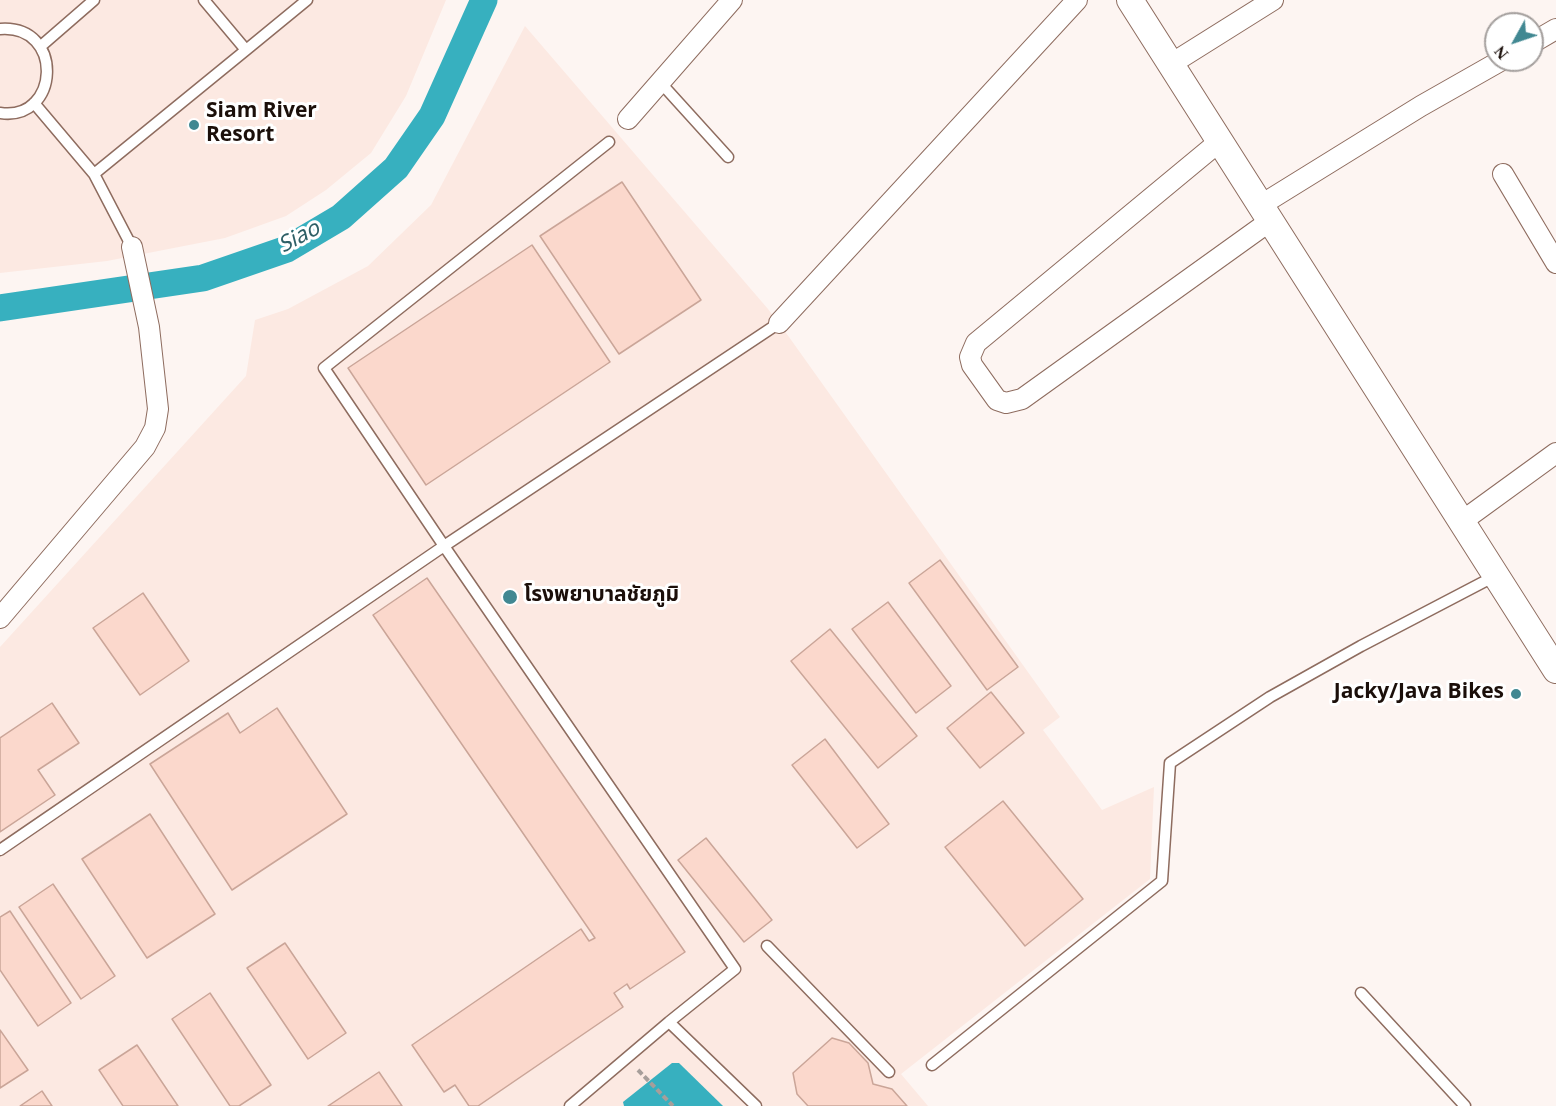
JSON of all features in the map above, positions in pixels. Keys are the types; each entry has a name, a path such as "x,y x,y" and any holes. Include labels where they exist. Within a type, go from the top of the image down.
{"street":[{"path":"628,119 732,0"},
{"path":"779,323 1077,0"},
{"path":"1131,0 1556,670"},
{"path":"1171,64 1273,0"},
{"path":"1220,141 976,343 970,357 972,365 997,400 1006,404 1022,399 1266,213 1421,106 1484,70"},
{"path":"1503,174 1556,263"},
{"path":"0,618 145,447 155,428 158,409 149,327 132,247"},
{"path":"1461,522 1556,453"}],"lane":[{"path":"41,46 94,0"},
{"path":"204,0 246,50"},
{"path":"94,174 307,0"},
{"path":"0,29 16,30 30,36 41,46 47,62 48,77 43,91 34,103 22,111 0,113"},
{"path":"660,82 728,157"},
{"path":"34,103 94,174 132,247"},
{"path":"578,1103 669,1022 735,969 324,368 609,142"},
{"path":"0,850 444,546 779,323"},
{"path":"932,1065 1162,881 1170,763 1270,697 1495,575"},
{"path":"767,946 889,1072"},
{"path":"1361,993 1465,1106"},
{"path":"669,1022 756,1106"}],"path":[{"path":"649,1082 673,1106"}],"shaded area":[{"name":"Siam River Resort","path":"0,0 446,0 406,96 371,153 326,190 286,216 225,238 107,261 0,273"},
{"name":"โรงพยาบาลชัยภูมิ","path":"525,26 768,309 789,337 1060,717 1043,730 1102,810 1154,787 1150,879 901,1074 928,1106 0,1106 0,647 246,376 255,320 288,309 368,266 431,205"}],"water":[{"path":"672,1063 679,1063 723,1106 624,1106 623,1102"}],"building":[{"path":"622,182 701,300 619,354 540,236"},
{"path":"532,245 610,362 426,485 348,368"},
{"path":"940,560 1018,667 987,690 909,583"},
{"path":"427,578 685,952 630,989 627,984 614,993 623,1007 478,1106 469,1106 455,1085 444,1092 412,1045 581,929 589,941 595,938 373,615"},
{"path":"143,593 189,661 140,695 93,628"},
{"path":"888,602 951,686 916,713 852,629"},
{"path":"830,629 917,736 878,768 791,661"},
{"path":"991,692 1024,733 980,768 947,728"},
{"path":"52,703 79,743 38,770 55,795 0,832 0,738"},
{"path":"277,708 347,814 232,890 150,764 228,713 240,733"},
{"path":"825,739 889,824 857,848 792,765"},
{"path":"1003,801 1083,899 1025,946 945,847"},
{"path":"150,814 215,914 147,958 82,859"},
{"path":"706,838 772,920 744,942 678,860"},
{"path":"53,884 115,976 81,999 19,907"},
{"path":"10,911 71,1003 38,1026 0,970 0,917"},
{"path":"285,943 346,1033 308,1059 247,968"},
{"path":"210,993 271,1085 239,1106 230,1106 172,1019"},
{"path":"0,1030 28,1070 0,1088"},
{"path":"832,1038 849,1043 868,1063 873,1084 892,1089 907,1106 808,1106 797,1094 793,1073"},
{"path":"137,1045 178,1106 123,1106 99,1070"},
{"path":"379,1072 402,1106 328,1106"},
{"path":"42,1091 52,1106 20,1106"}],"waterway":[{"name":"Siao","path":"0,308 203,278 287,249 341,217 396,168 432,116 484,0"}],"place":[{"name":"Siam River Resort","path":"194,125"},
{"name":"โรงพยาบาลชัยภูมิ","path":"510,597"},
{"name":"Jacky/Java Bikes","path":"1516,694"}]}
